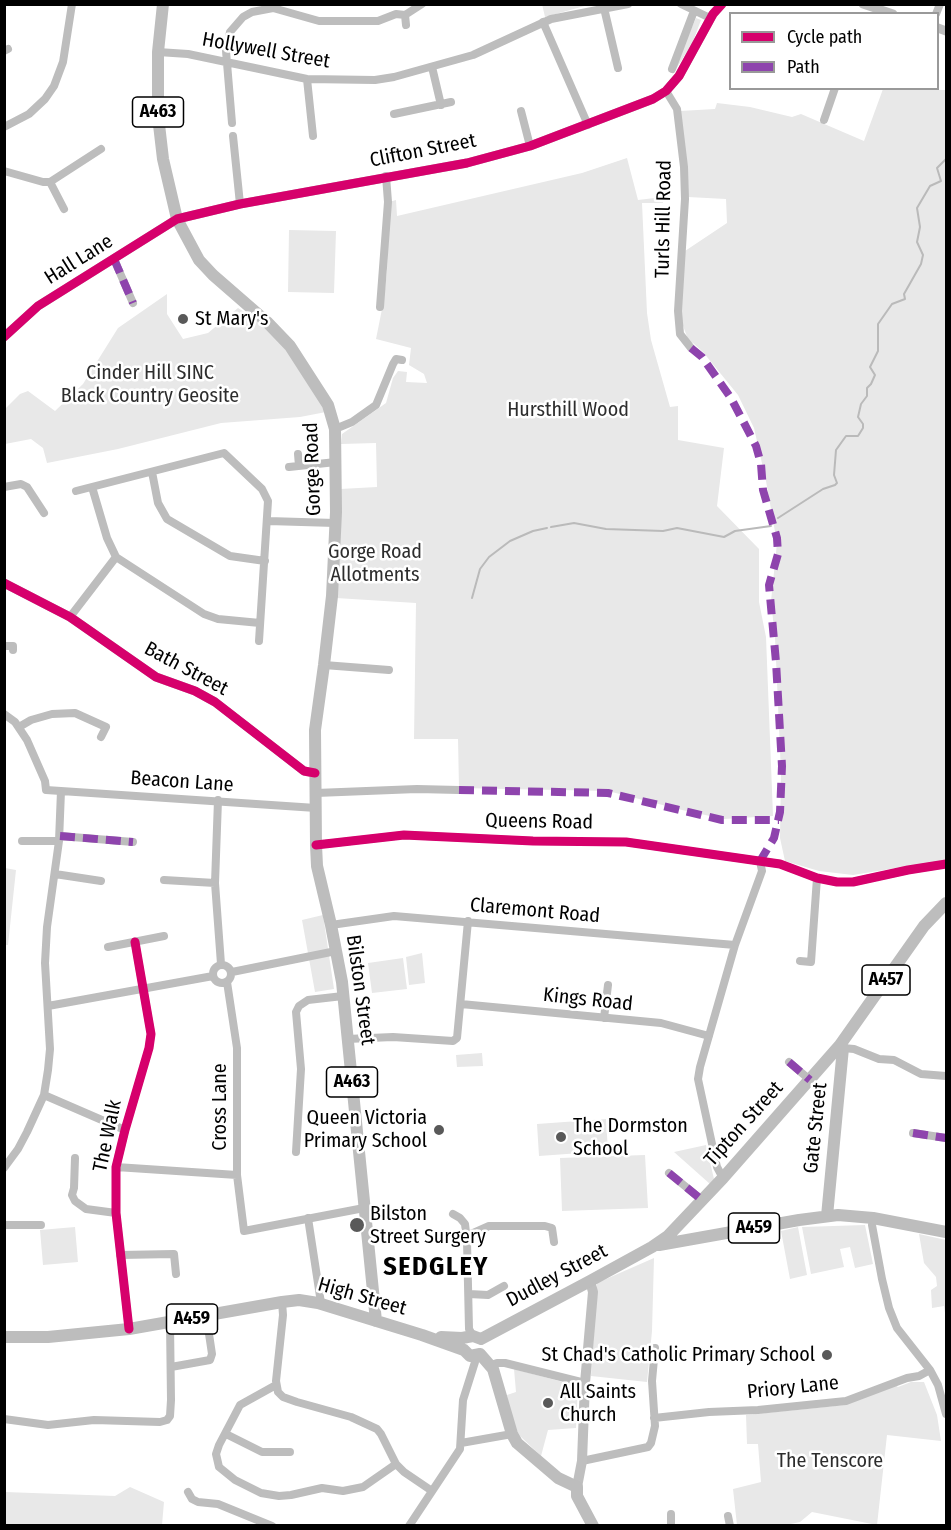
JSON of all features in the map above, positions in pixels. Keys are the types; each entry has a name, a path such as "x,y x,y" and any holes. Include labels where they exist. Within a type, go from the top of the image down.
{"main road":[{"name":"A463","path":"163,4 158,52 158,116 163,159 177,219"},
{"name":"Gorge Road","path":"177,219 199,260 213,275 236,292 290,346 328,405 335,429 335,523 331,600 315,729 315,773"},
{"name":"Bilston Street","path":"315,773 317,866 331,925 343,996 376,1321"},
{"name":"A457","path":"842,1046 924,926 946,903"},
{"name":"Tipton Street","path":"652,1247 668,1236 689,1214 842,1046"},
{"name":"Gate Street","path":"827,1216 842,1046"},
{"name":"Tipton Street","path":"682,1240 689,1214"},
{"name":"A459","path":"652,1247 827,1216 873,1218 946,1232"},
{"name":"Dudley Street","path":"473,1346 652,1247"},
{"path":"577,1491 582,1461 585,1383 593,1292 590,1281"},
{"name":"High Street","path":"4,1337 48,1336 129,1329 299,1300 321,1304 422,1335 473,1346"},
{"path":"473,1346 491,1365 512,1434 524,1450 577,1491 593,1526"}],"street":[{"path":"4,127 29,114 45,99 54,86 63,62 72,4"},
{"path":"231,123 225,51 230,32 243,16 252,12 273,9 309,19 378,21 396,14 405,15 422,4"},
{"name":"Hollywell Street","path":"158,52 188,54 307,79 375,80 473,55 543,22 628,4"},
{"path":"681,4 710,18"},
{"path":"666,91 685,66 710,18 722,4"},
{"path":"604,8 618,68"},
{"path":"865,8 884,12"},
{"path":"672,69 694,11"},
{"path":"405,15 406,25"},
{"path":"543,22 588,124"},
{"path":"432,67 441,105"},
{"path":"307,79 313,136"},
{"path":"824,120 834,90"},
{"name":"Clifton Street","path":"177,219 240,204 467,163 530,146 653,99 666,91"},
{"name":"Turls Hill Road","path":"666,91 677,109 684,167 685,199 678,311 680,334 691,348"},
{"path":"394,114 451,102"},
{"path":"521,111 530,146"},
{"path":"233,136 240,204"},
{"path":"4,171 50,182 101,149"},
{"path":"380,307 388,202 386,176"},
{"path":"50,182 64,209"},
{"name":"Hall Lane","path":"4,338 38,306 177,219"},
{"path":"114,259 134,303"},
{"path":"335,429 376,405 393,364 396,359 402,360"},
{"path":"76,491 224,453 266,494 268,521 259,641"},
{"path":"298,454 299,466"},
{"path":"289,467 336,462"},
{"path":"152,472 158,503 167,519 230,556 265,561"},
{"path":"4,487 20,481 27,487 40,511"},
{"path":"92,487 107,538 116,556 204,614 218,619 260,623"},
{"path":"268,521 335,523"},
{"path":"70,618 116,556"},
{"name":"Bath Street","path":"4,583 70,618 156,677 215,702 304,771 315,773"},
{"path":"4,646 13,646 13,650"},
{"path":"324,665 389,670"},
{"path":"4,714 19,727 31,720 52,714 75,713 106,727 101,737"},
{"name":"Beacon Lane","path":"19,727 45,781 46,790 316,808"},
{"path":"316,794 417,789 459,790"},
{"path":"4,1168 18,1149 44,1095 50,1049 45,963 59,838 61,791"},
{"path":"218,800 215,883 221,964"},
{"name":"Queens Road","path":"316,845 404,835 533,841 626,842 780,864 817,878 837,882 853,882 946,864"},
{"path":"22,841 59,838 133,842"},
{"path":"723,1178 718,1170 698,1079 699,1067 735,945 762,871 760,861"},
{"path":"55,874 102,881"},
{"path":"800,961 811,962 817,878"},
{"path":"164,880 215,883"},
{"name":"Claremont Road","path":"331,925 394,916 735,945"},
{"path":"347,1039 393,1037 453,1041 457,1038 468,921"},
{"path":"108,947 164,936"},
{"name":"The Walk","path":"129,1329 116,1213 117,1167 124,1130 149,1048 151,1034 135,942"},
{"path":"232,972 336,951"},
{"path":"221,964 228,966 232,972 227,982 217,982 213,976 215,968 221,964"},
{"path":"48,1006 213,976"},
{"name":"Cross Lane","path":"227,982 237,1048 237,1175 244,1231 308,1218"},
{"path":"604,1018 608,986"},
{"path":"296,1152 301,1069 296,1012 299,1006 308,1000 343,996"},
{"name":"Kings Road","path":"461,1004 661,1023 709,1036"},
{"path":"842,1046 879,1059 894,1060 921,1074 946,1076"},
{"path":"789,1062 810,1080"},
{"path":"44,1095 124,1130"},
{"path":"912,1133 946,1138"},
{"path":"75,1158 72,1195 75,1201 86,1209 116,1213"},
{"path":"117,1167 237,1175"},
{"path":"669,1173 702,1200"},
{"path":"321,1304 308,1218 364,1208"},
{"path":"409,1526 460,1449 463,1400 475,1362 469,1329 465,1224 453,1214"},
{"path":"873,1218 872,1225 882,1280 893,1318 897,1328 930,1370 938,1385 946,1414"},
{"path":"4,1225 41,1225"},
{"path":"467,1241 471,1234 489,1226 545,1226 552,1228 554,1242"},
{"path":"120,1255 174,1254 176,1274"},
{"path":"469,1294 488,1295 494,1286 504,1286"},
{"path":"282,1302 283,1315 276,1385 278,1392 283,1397 351,1417 377,1429 396,1464 432,1491"},
{"path":"4,1419 48,1425 94,1420 160,1422 167,1420 170,1416 170,1323"},
{"path":"171,1366 210,1360 212,1354 209,1334"},
{"path":"582,1461 648,1447 653,1439 654,1348"},
{"path":"491,1365 505,1363 585,1383"},
{"name":"Priory Lane","path":"654,1418 846,1401 907,1378 920,1376 930,1370"},
{"path":"276,1385 240,1405 219,1445 216,1454 219,1467 236,1480 268,1495 291,1495 322,1488 343,1491 363,1487 396,1464"},
{"path":"226,1434 262,1452 290,1452"},
{"path":"461,1443 512,1434"},
{"path":"558,1478 580,1473"},
{"path":"189,1492 192,1499 198,1502 218,1504 272,1526"},
{"path":"671,1514 671,1526"},
{"path":"728,1516 730,1526"}],"green space":[{"path":"542,4 588,5 545,17"},
{"path":"696,18 701,20 692,44 676,69 678,59"},
{"path":"883,90 946,90 946,860 853,875 819,871 785,861 780,838 781,773 775,637 771,601 777,543 754,428 738,395 703,352 689,342 682,323 680,308 685,251 727,223 726,199 688,197 680,111 715,109 717,103 750,107 792,117 801,114 864,141"},
{"path":"627,158 638,200 663,197 663,203 642,203 647,313 651,340 670,407 678,406 678,440 724,448 717,506 759,549 759,602 766,637 773,816 724,819 608,791 459,788 458,739 414,739 416,603 336,598 340,489 377,487 376,443 341,444 342,434 386,403 393,378 398,371 407,372 406,382 427,383 424,374 409,365 411,348 376,339 387,271 389,202 396,200 397,216 582,173"},
{"path":"289,230 336,231 334,293 288,292"},
{"name":"Cinder Hill SINC Black Country Geosite","path":"167,294 167,314 183,339 208,333 238,308 266,326 296,362 326,412 300,417 221,423 118,449 47,463 43,448 31,439 5,444 4,410 20,394 28,391 55,411 83,384 118,328"},
{"path":"5,868 16,870 8,945 4,945"},
{"path":"323,915 334,989 315,992 302,920"},
{"path":"422,953 425,983 409,985 406,957"},
{"path":"403,958 407,989 372,993 368,963"},
{"path":"482,1053 483,1066 457,1067 456,1055"},
{"path":"606,1119 608,1151 539,1156 537,1124"},
{"path":"706,1145 714,1179 710,1184 674,1152"},
{"path":"645,1155 648,1208 562,1211 560,1158"},
{"path":"865,1225 873,1264 855,1268 850,1247 840,1249 844,1267 811,1274 802,1227"},
{"path":"75,1227 78,1262 43,1265 40,1230"},
{"path":"798,1227 807,1275 790,1279 781,1231"},
{"path":"919,1234 946,1240 946,1320 944,1306 932,1308 931,1290 937,1286 936,1277 924,1263"},
{"path":"654,1258 652,1331 647,1382 591,1376 597,1283"},
{"path":"514,1369 578,1386 576,1428 548,1430 541,1456 520,1436 510,1418 507,1395 516,1392"},
{"name":"The Tenscore","path":"911,1382 924,1382 937,1415 941,1441 887,1435 877,1525 812,1512 800,1522 786,1525 737,1525 733,1489 761,1482 758,1444 747,1444 746,1415 845,1405 895,1385 898,1387"},
{"path":"130,1487 164,1502 162,1525 5,1525 5,1492 115,1496"}],"waterway":[{"path":"778,518 823,489 837,483 834,475 836,450 846,436 858,436 863,428 858,417 861,404 867,396 867,388 875,375 870,367 878,351 878,324 892,304 905,299 904,294 921,264 923,255 917,242 920,227 917,208 930,186 941,181 937,168 946,159"},
{"path":"551,527 574,523 606,529 663,531 677,528 724,537 735,531 771,526"},
{"path":"472,598 480,569 489,557 510,541 533,531 547,528"}],"marked path":[{"path":"114,259 133,303"},
{"path":"691,348 702,357 731,398 756,446 761,464 763,490 777,538 778,554 769,585 782,766 780,812 774,838 760,861"},
{"path":"459,790 608,793 722,820 779,820"},
{"path":"60,836 133,842"},
{"path":"789,1062 810,1080"},
{"path":"913,1133 946,1138"},
{"path":"669,1173 702,1200"}],"cycle path":[{"path":"4,337 38,306 177,219 240,204 467,163 530,146 653,99 666,91 679,76 713,14 722,4"},
{"path":"4,583 70,617 156,677 195,691 215,702 304,771 315,773"},
{"path":"316,845 404,835 533,841 626,842 780,864 817,878 837,882 853,882 946,864"},
{"path":"129,1329 116,1213 116,1167 151,1034 135,942"}],"place":[{"name":"St Mary's","path":"183,319"},
{"name":"Queen Victoria Primary School","path":"439,1130"},
{"name":"The Dormston School","path":"561,1137"},
{"name":"Bilston Street Surgery","path":"357,1225"},
{"name":"St Chad's Catholic Primary School","path":"827,1355"},
{"name":"All Saints Church","path":"548,1403"}],"district":[{"name":"SEDGLEY","path":"436,1268"}],"park label":[{"name":"Hursthill Wood","path":"568,410"},
{"name":"Gorge Road Allotments","path":"375,564"}]}
